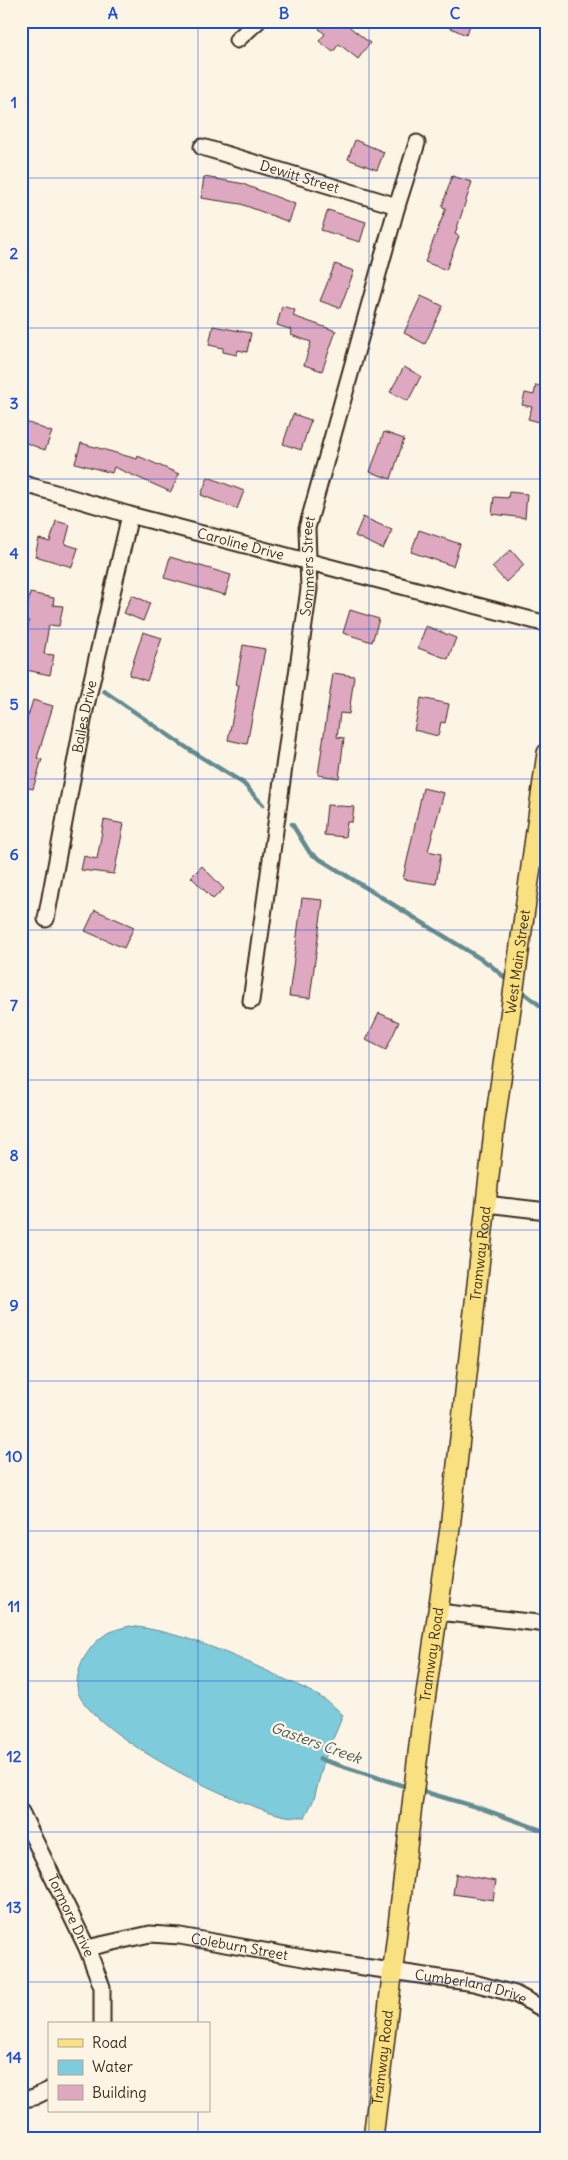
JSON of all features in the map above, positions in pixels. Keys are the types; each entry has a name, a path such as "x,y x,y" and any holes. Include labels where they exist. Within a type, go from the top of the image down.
{"main road":[{"name":"West Main Street","path":"490,1172 547,753"},
{"name":"Tramway Road","path":"373,2139 421,1728 450,1528 490,1172"}],"street":[{"path":"237,40 258,21"},
{"name":"Sommers Street","path":"251,1001 309,588 307,528 397,206 417,143"},
{"name":"Dewitt Street","path":"202,147 397,206"},
{"name":"Caroline Drive","path":"21,483 130,515 547,624"},
{"name":"Bailes Drive","path":"46,919 85,710 130,515"},
{"path":"486,1204 547,1211"},
{"path":"438,1612 547,1624"},
{"name":"Tormore Drive","path":"21,1812 87,1948 102,1987 102,2022"},
{"name":"Coleburn Street","path":"87,1948 150,1934 165,1935 392,1972"},
{"name":"Cumberland Drive","path":"392,1972 474,1983 515,1994 547,2011"},
{"path":"21,2100 48,2090"}],"water":[{"path":"130,1626 168,1633 224,1652 312,1692 328,1702 343,1715 324,1761 314,1799 305,1817 286,1816 264,1810 205,1786 143,1751 116,1733 94,1714 78,1693 77,1678 81,1664 92,1647 102,1637 114,1630"}],"building":[{"path":"325,21 342,21 370,43 358,59 339,44 333,52 319,41 325,34 319,29"},
{"path":"436,21 472,21 466,35"},
{"path":"355,140 384,152 377,170 348,159"},
{"path":"452,176 472,182 455,234 459,236 446,270 425,262 446,208 442,207"},
{"path":"204,177 245,184 295,204 289,222 241,204 201,198"},
{"path":"328,210 366,222 360,242 321,230"},
{"path":"335,264 354,271 340,308 320,301"},
{"path":"421,296 443,306 425,344 404,333"},
{"path":"282,306 295,310 293,316 336,331 322,371 304,365 311,342 291,335 292,330 277,325"},
{"path":"213,326 251,333 247,352 238,350 237,355 223,352 223,348 209,345"},
{"path":"404,367 421,376 408,401 390,392"},
{"path":"536,385 547,388 547,424 528,419 532,407 522,405 525,393 534,395"},
{"path":"293,414 311,420 301,450 283,444"},
{"path":"21,420 52,432 45,450 21,441"},
{"path":"384,432 404,439 391,479 370,472"},
{"path":"81,443 137,459 138,456 179,474 171,492 114,467 112,473 75,463"},
{"path":"208,477 244,491 237,509 201,495"},
{"path":"509,492 527,494 525,518 492,514 494,497 508,498"},
{"path":"363,517 392,530 383,549 355,536"},
{"path":"56,521 70,525 65,544 78,548 72,567 35,556 39,539 50,542"},
{"path":"419,530 460,544 453,566 411,552"},
{"path":"511,550 524,565 506,582 492,567"},
{"path":"170,557 231,575 225,595 164,578"},
{"path":"30,593 54,598 53,605 63,606 59,626 49,625 44,654 54,655 50,675 21,669 29,621 25,620"},
{"path":"132,595 150,603 143,621 124,613"},
{"path":"350,610 379,619 372,642 343,633"},
{"path":"426,626 456,638 448,659 418,648"},
{"path":"143,632 162,638 147,681 129,675"},
{"path":"243,645 265,649 247,744 228,740 239,685 236,685"},
{"path":"333,673 354,676 349,714 340,713 337,737 344,738 339,778 318,775"},
{"path":"421,698 449,704 445,723 441,722 438,736 414,730"},
{"path":"33,700 53,706 37,758 42,759 33,789 21,786 21,753 25,739 21,738"},
{"path":"423,788 444,793 428,851 441,854 436,884 403,879"},
{"path":"327,805 354,807 352,822 347,822 345,837 324,835"},
{"path":"104,820 124,824 114,874 81,870 84,856 97,859"},
{"path":"202,866 224,889 213,899 191,877"},
{"path":"302,898 323,900 310,998 289,996"},
{"path":"95,910 134,927 124,948 85,931"},
{"path":"379,1013 399,1022 386,1050 366,1040"},
{"path":"456,1874 496,1881 493,1900 453,1894"}],"waterway":[{"path":"104,691 190,750 243,783 263,805"},
{"path":"292,824 310,853 489,964 509,981"},
{"path":"519,989 547,1011"},
{"name":"Gasters Creek","path":"320,1759 410,1788"},
{"name":"Gasters Creek","path":"418,1790 480,1808 547,1832"}]}
